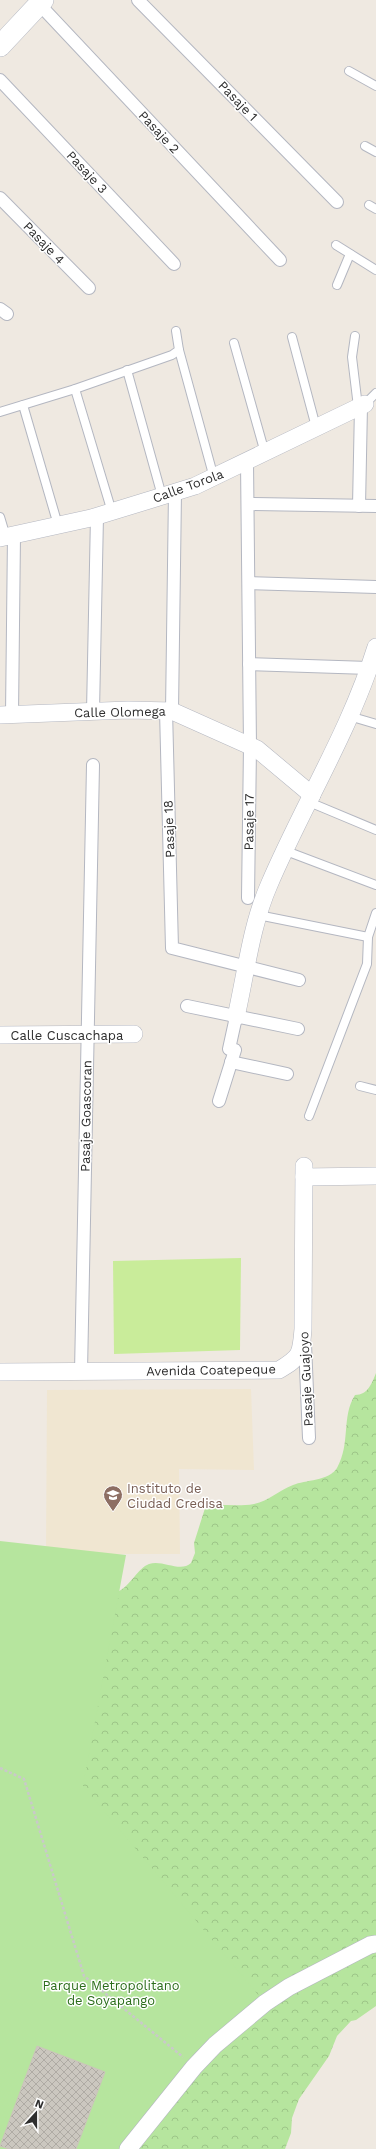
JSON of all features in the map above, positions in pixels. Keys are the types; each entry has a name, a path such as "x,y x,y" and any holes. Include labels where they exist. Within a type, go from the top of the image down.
{"street":[{"name":"Pasaje 1","path":"138,0 337,202"},
{"path":"0,46 41,2"},
{"name":"Pasaje 2","path":"41,2 280,260"},
{"name":"Pasaje 3","path":"0,80 174,264"},
{"name":"Pasaje 4","path":"0,198 89,288"},
{"path":"359,506 365,402"},
{"name":"Calle Torola","path":"7,537 104,514 214,478 365,402"},
{"name":"Pasaje 17","path":"248,462 250,746 248,898"},
{"name":"Pasaje 18","path":"168,494 172,948 247,968"},
{"path":"248,504 376,506"},
{"path":"93,711 104,514"},
{"path":"6,714 7,537"},
{"path":"249,583 376,587"},
{"path":"219,1101 235,1050 229,1049 258,916 269,884 350,716 373,660 249,664"},
{"name":"Calle Olomega","path":"6,714 169,710 250,746 270,759 311,798"},
{"name":"Pasaje Goascoran","path":"81,1372 93,765"},
{"path":"247,968 299,980"},
{"path":"187,1006 298,1029"},
{"name":"Calle Cuscachapa","path":"0,1035 134,1034"},
{"path":"231,1062 287,1074"},
{"name":"Avenida Coatepeque","path":"0,1372 279,1370 296,1360 302,1345 304,1320 304,1172 376,1176"},
{"name":"Pasaje Guajoyo","path":"304,1320 309,1438"},
{"path":"128,2149 194,2066 214,2045 265,2002 283,1990 370,1945 376,1944"}],"lane":[{"path":"349,71 376,86"},
{"path":"365,146 376,152"},
{"path":"336,244 376,270"},
{"path":"337,286 350,254"},
{"path":"176,331 179,350 214,478"},
{"path":"355,336 352,357 365,402"},
{"path":"292,337 316,427"},
{"path":"234,343 265,453"},
{"path":"0,412 155,362 179,350"},
{"path":"127,370 168,494"},
{"path":"75,389 104,514"},
{"path":"23,405 58,525"},
{"path":"0,517 7,537"},
{"path":"350,716 376,724"},
{"path":"311,798 376,830"},
{"path":"286,850 376,885"},
{"path":"309,1116 367,964 371,934 376,913"},
{"path":"258,916 371,934"},
{"path":"360,1086 376,1090"}],"path":[{"path":"0,1768 24,1779 84,1976 194,2066"}],"shaded area":[{"name":"Instituto de Ciudad Credisa","path":"251,1389 254,1470 179,1469 180,1554 46,1554 47,1390"}],"green space":[{"path":"241,1258 240,1350 114,1354 113,1261"},
{"path":"376,1373 376,2006 356,2020 351,2021 337,2036 329,2056 299,2099 292,2118 291,2133 285,2149 83,2149 0,1737 119,1591 127,1585 141,1569 154,1563 182,1567 191,1563 195,1553 194,1543 206,1505 242,1505 259,1503 293,1485 323,1478 333,1472 337,1468 344,1449 348,1412 351,1403 355,1395 363,1393 369,1388"},
{"name":"Parque Metropolitano de Soyapango","path":"0,1541 126,1555 83,1786 265,2003 128,2149 0,2149"}],"building":[{"path":"37,2046 105,2072 76,2149 9,2149 0,2146"}],"place":[{"name":"Instituto de Ciudad Credisa","path":"113,1512"}]}
